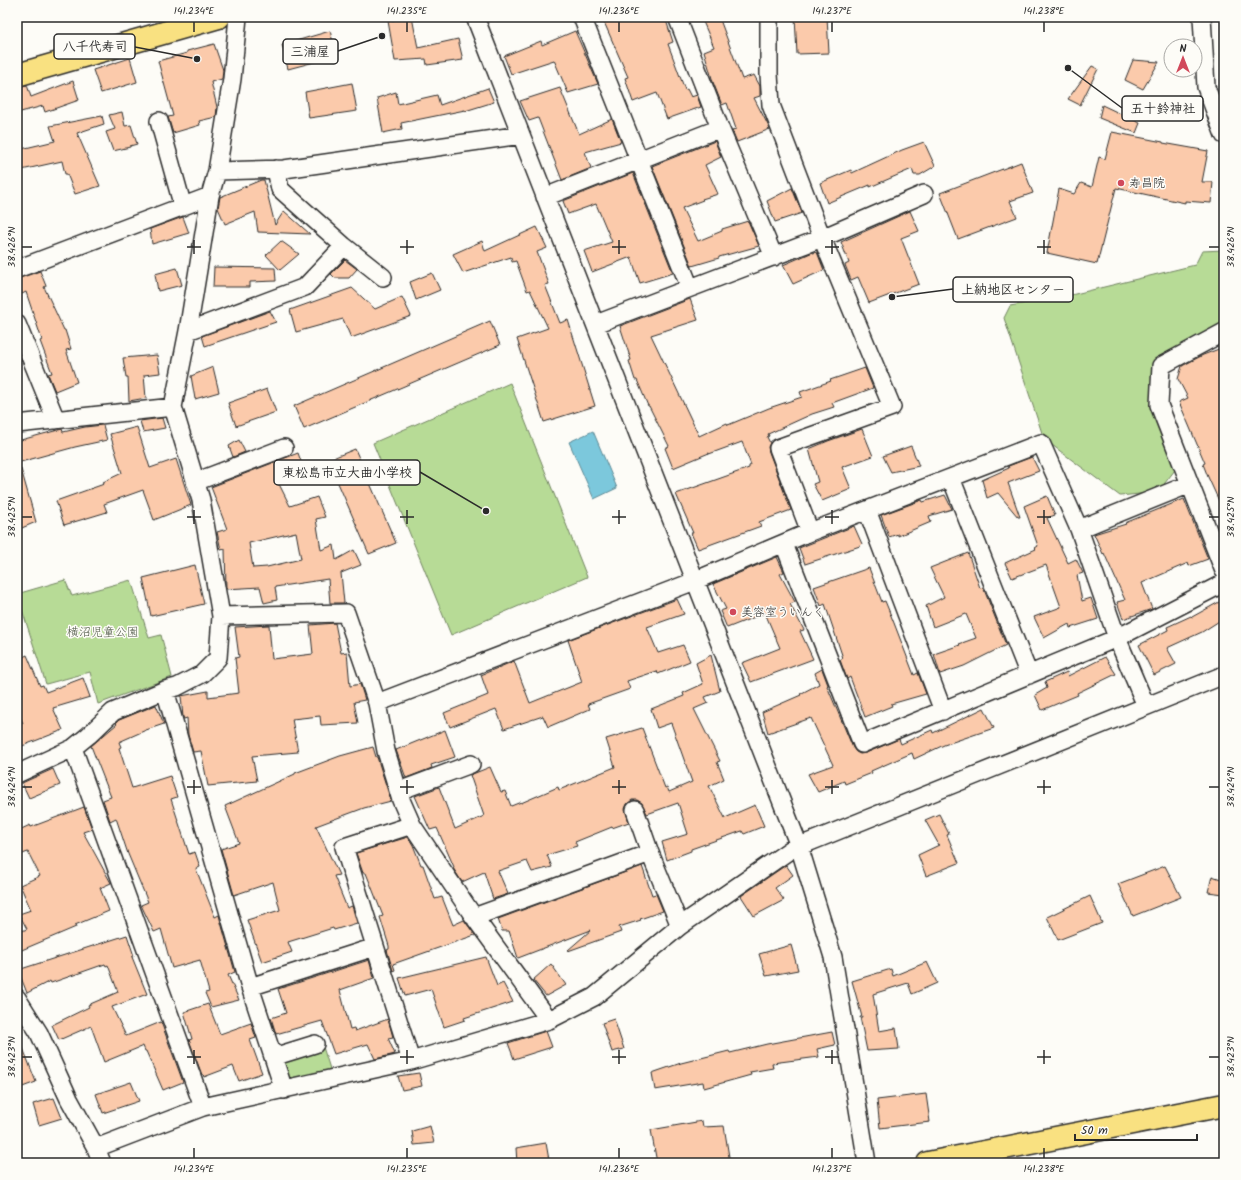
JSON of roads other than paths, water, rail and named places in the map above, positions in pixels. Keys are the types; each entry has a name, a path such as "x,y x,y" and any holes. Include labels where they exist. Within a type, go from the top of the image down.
{"main road":[{"path":"17,75 178,22 219,17"},
{"path":"928,1163 1224,1105"}],"street":[{"path":"17,774 73,748 113,712 177,686 202,674 218,658 221,616 201,500 173,407 188,331 210,196 217,171 232,79 238,17"},
{"path":"475,17 799,846 833,957 867,1163"},
{"path":"582,17 690,288"},
{"path":"677,17 720,128 774,257"},
{"path":"769,17 769,74 771,105 822,238 892,407 778,448 810,532"},
{"path":"1202,17 1206,87 1224,135"},
{"path":"159,121 183,207"},
{"path":"545,197 720,128"},
{"path":"217,171 284,169 521,134"},
{"path":"276,169 280,189 344,246 383,277"},
{"path":"596,324 822,238 924,194"},
{"path":"17,269 210,196"},
{"path":"188,331 305,287 344,246"},
{"path":"17,324 56,420"},
{"path":"1224,332 1161,366 1159,405 1224,571"},
{"path":"17,424 173,407"},
{"path":"377,703 696,581 810,532 1040,443 1079,528 1118,638 1146,706"},
{"path":"195,482 284,448"},
{"path":"951,478 1029,675"},
{"path":"1079,528 1190,484"},
{"path":"867,510 943,711"},
{"path":"784,544 862,744 1118,638 1224,583"},
{"path":"221,616 346,613 377,703 386,751 398,790 412,824 474,917 549,1020"},
{"path":"17,998 23,1019 39,1033 69,1099 99,1155 204,1107 412,1061 549,1020 594,997 680,926 790,850 1224,675"},
{"path":"165,690 250,987 284,1090"},
{"path":"73,748 204,1107"},
{"path":"398,790 471,764"},
{"path":"635,810 650,853 680,926"},
{"path":"412,824 344,848 412,1061"},
{"path":"474,917 650,853"},
{"path":"250,987 375,947"},
{"path":"273,1057 316,1044"}],"water":[{"path":"593,431 617,488 594,499 569,442"}],"place":[{"name":"三浦屋","path":"382,36"},
{"name":"八千代寿司","path":"197,59"},
{"name":"五十鈴神社","path":"1068,68"},
{"name":"寿昌院","path":"1121,183"},
{"name":"上納地区センター","path":"892,297"},
{"name":"東松島市立大曲小学校","path":"486,511"},
{"name":"美容室ういんく","path":"733,612"}],"park label":[{"name":"横沼児童公園","path":"103,632"}]}
